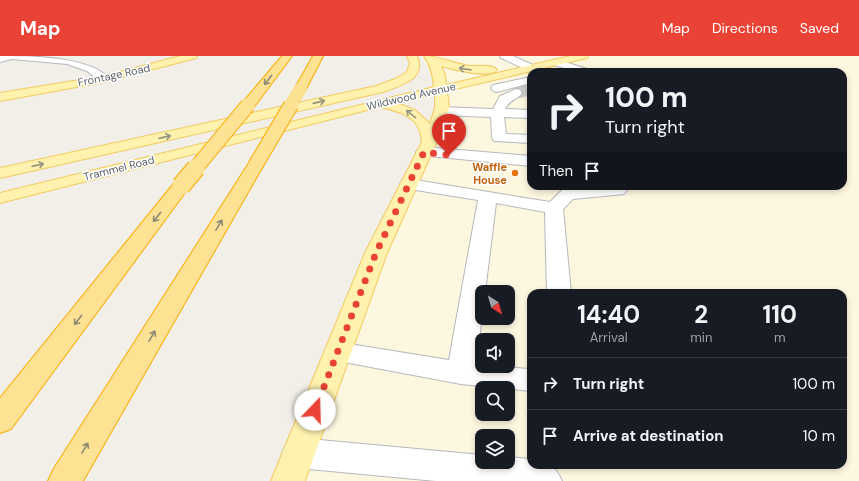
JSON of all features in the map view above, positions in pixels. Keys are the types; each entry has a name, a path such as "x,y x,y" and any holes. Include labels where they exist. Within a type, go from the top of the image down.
{"highway":[{"path":"0,420 181,186 287,56"},
{"path":"65,481 255,166 318,56"}],"main road":[{"name":"Frontage Road","path":"59,87 104,79 192,56"},
{"path":"0,173 379,89 396,83 409,76 416,69 416,62 412,56"},
{"name":"Wildwood Avenue","path":"542,68 556,62 583,56"},
{"path":"431,58 454,67 476,70 527,72"},
{"path":"293,467 376,253 435,130 440,100 439,75 431,58"},
{"name":"Wildwood Avenue","path":"238,138 380,104 440,100 478,81 527,73"},
{"path":"0,97 59,87"},
{"path":"0,101 59,87"},
{"path":"380,104 397,106 405,110 424,125 427,147"},
{"name":"Trammel Road","path":"0,198 238,138"}],"lane":[{"path":"0,59 12,56 68,61 90,69 104,79"},
{"path":"68,61 89,56"},
{"path":"505,56 527,69"},
{"path":"556,62 574,68"},
{"path":"478,81 497,88 527,74"},
{"path":"497,88 494,89 517,97 504,99 497,113 499,138 527,139"},
{"path":"440,100 497,113 527,114"},
{"path":"427,147 527,160"},
{"path":"409,184 554,208"},
{"path":"559,289 554,208 568,194 618,190"},
{"path":"461,373 488,196"},
{"path":"337,352 461,373 527,380"},
{"path":"293,467 444,474 536,475 545,481"}],"shaded area":[{"path":"421,56 570,56 463,83 527,69 527,190 847,190 847,68 530,68 583,56 859,56 859,481 299,481 442,108 440,89"}],"tunnel":[{"path":"516,93 527,90"}],"place":[{"name":"Waffle House","path":"515,173"}],"route":[{"path":"315,410 376,253 424,152 449,155"}]}
